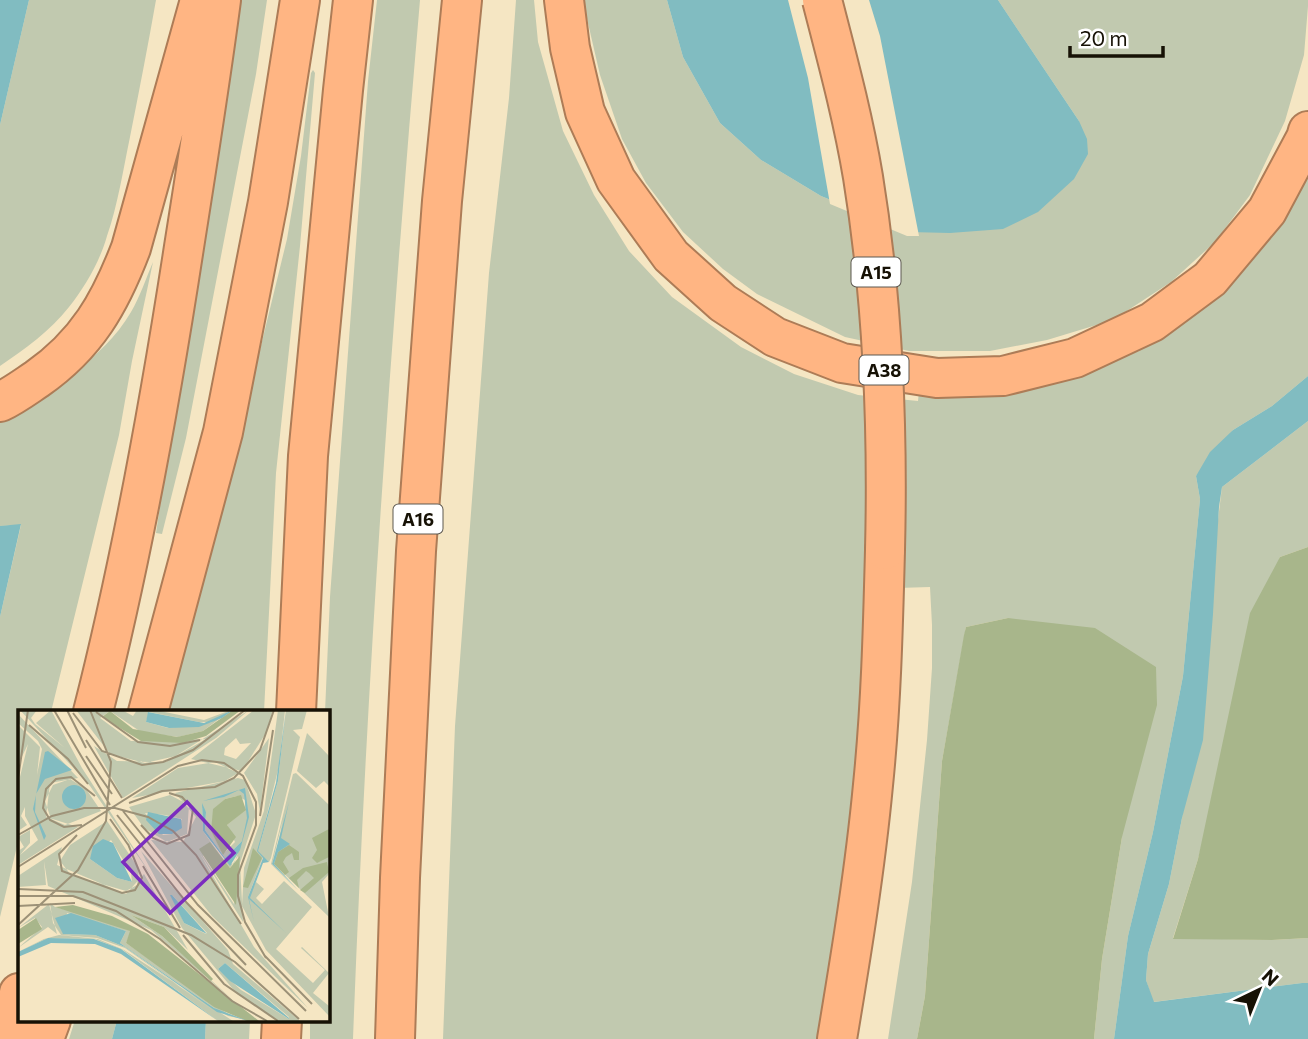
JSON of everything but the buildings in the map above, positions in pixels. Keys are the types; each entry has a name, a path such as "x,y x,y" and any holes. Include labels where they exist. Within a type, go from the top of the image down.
{"highway":[{"path":"0,402 49,371 82,339 118,282 131,248 200,0"},
{"path":"93,710 138,515 162,386 221,0"},
{"path":"149,710 223,432 268,202 300,0"},
{"path":"296,710 308,456 354,0"},
{"name":"A16","path":"395,1039 416,551 442,201 462,0"},
{"name":"A38","path":"564,0 570,48 585,112 616,180 671,256 723,303 775,337 842,363 937,378 1003,376 1075,358 1152,322 1210,279 1267,211 1308,131"},
{"name":"A15","path":"821,0 843,78 863,175 879,313 885,418 885,550 881,670 873,785 852,952 837,1039"},
{"path":"9,1039 18,998"},
{"path":"44,1039 51,1021"},
{"path":"281,1039 282,1021"}],"green space":[{"path":"29,0 156,0 120,187 100,255 86,282 62,316 37,339 0,366 0,125"},
{"path":"235,0 267,0 256,74 186,438 162,534 156,533"},
{"path":"377,0 420,0 380,519 353,1039 310,1039 310,1021 329,1021 329,710 325,710 330,597 368,81"},
{"path":"516,0 534,0 538,42 563,131 594,195 629,251 672,297 741,347 794,374 858,395 918,401 919,391 974,396 1045,383 1139,351 1194,309 1260,249 1285,216 1308,170 1308,376 1272,406 1233,430 1196,476 1200,499 1183,676 1153,832 1128,936 1114,1039 1094,1039 1102,959 1122,837 1008,618 966,627 942,761 925,996 917,1039 888,1039 912,882 927,740 932,668 930,587 865,589 862,734 836,947 816,1039 443,1039 455,726 489,273 509,98"},
{"path":"585,0 667,0 683,57 720,123 761,160 821,196 908,232 1079,121 998,0 1308,0 1308,6 1304,55 1285,121 1250,195 1215,242 1171,282 1113,320 1047,340 990,351 909,351 845,337 757,294 723,269 683,232 646,183 622,139 600,75"},
{"path":"313,70 315,73 300,246 276,473 264,710 169,710 203,583 287,239"},
{"path":"153,262 119,435 51,710 18,710 18,842 0,917 0,617 21,525 0,526 0,416 55,384 89,359 119,330 140,294"},
{"path":"1308,421 1308,547 1280,557 1198,859 1173,938 1308,938 1308,983 1153,1002 1146,980 1148,954 1169,884 1182,818 1222,487"},
{"path":"1308,547 1308,938 1173,939 1198,859 1250,613 1280,557"},
{"path":"1008,618 1095,628 1156,667 1157,705 1122,837 1102,959 1094,1039 917,1039 925,996 942,761 964,635 966,627"},
{"path":"75,1021 117,1021 112,1039 69,1039"},
{"path":"206,1021 250,1021 249,1039 205,1039"}],"water":[{"path":"0,0 29,0 0,125"},
{"path":"667,0 998,0 1079,121 1087,139 1088,154 1074,179 1038,212 1003,229 950,233 909,232 821,196 761,160 720,123 683,57"},
{"path":"1308,376 1308,421 1222,487 1203,740 1182,818 1169,884 1148,954 1146,980 1154,1002 1308,983 1308,1039 1114,1039 1128,936 1153,832 1183,676 1200,499 1196,476 1210,452 1233,430 1272,406"},
{"path":"21,524 0,617 0,526"},
{"path":"117,1021 206,1021 205,1039 112,1039"}],"pier":[{"path":"788,0 869,0 880,36 919,236 907,236 830,204 808,78"}]}
